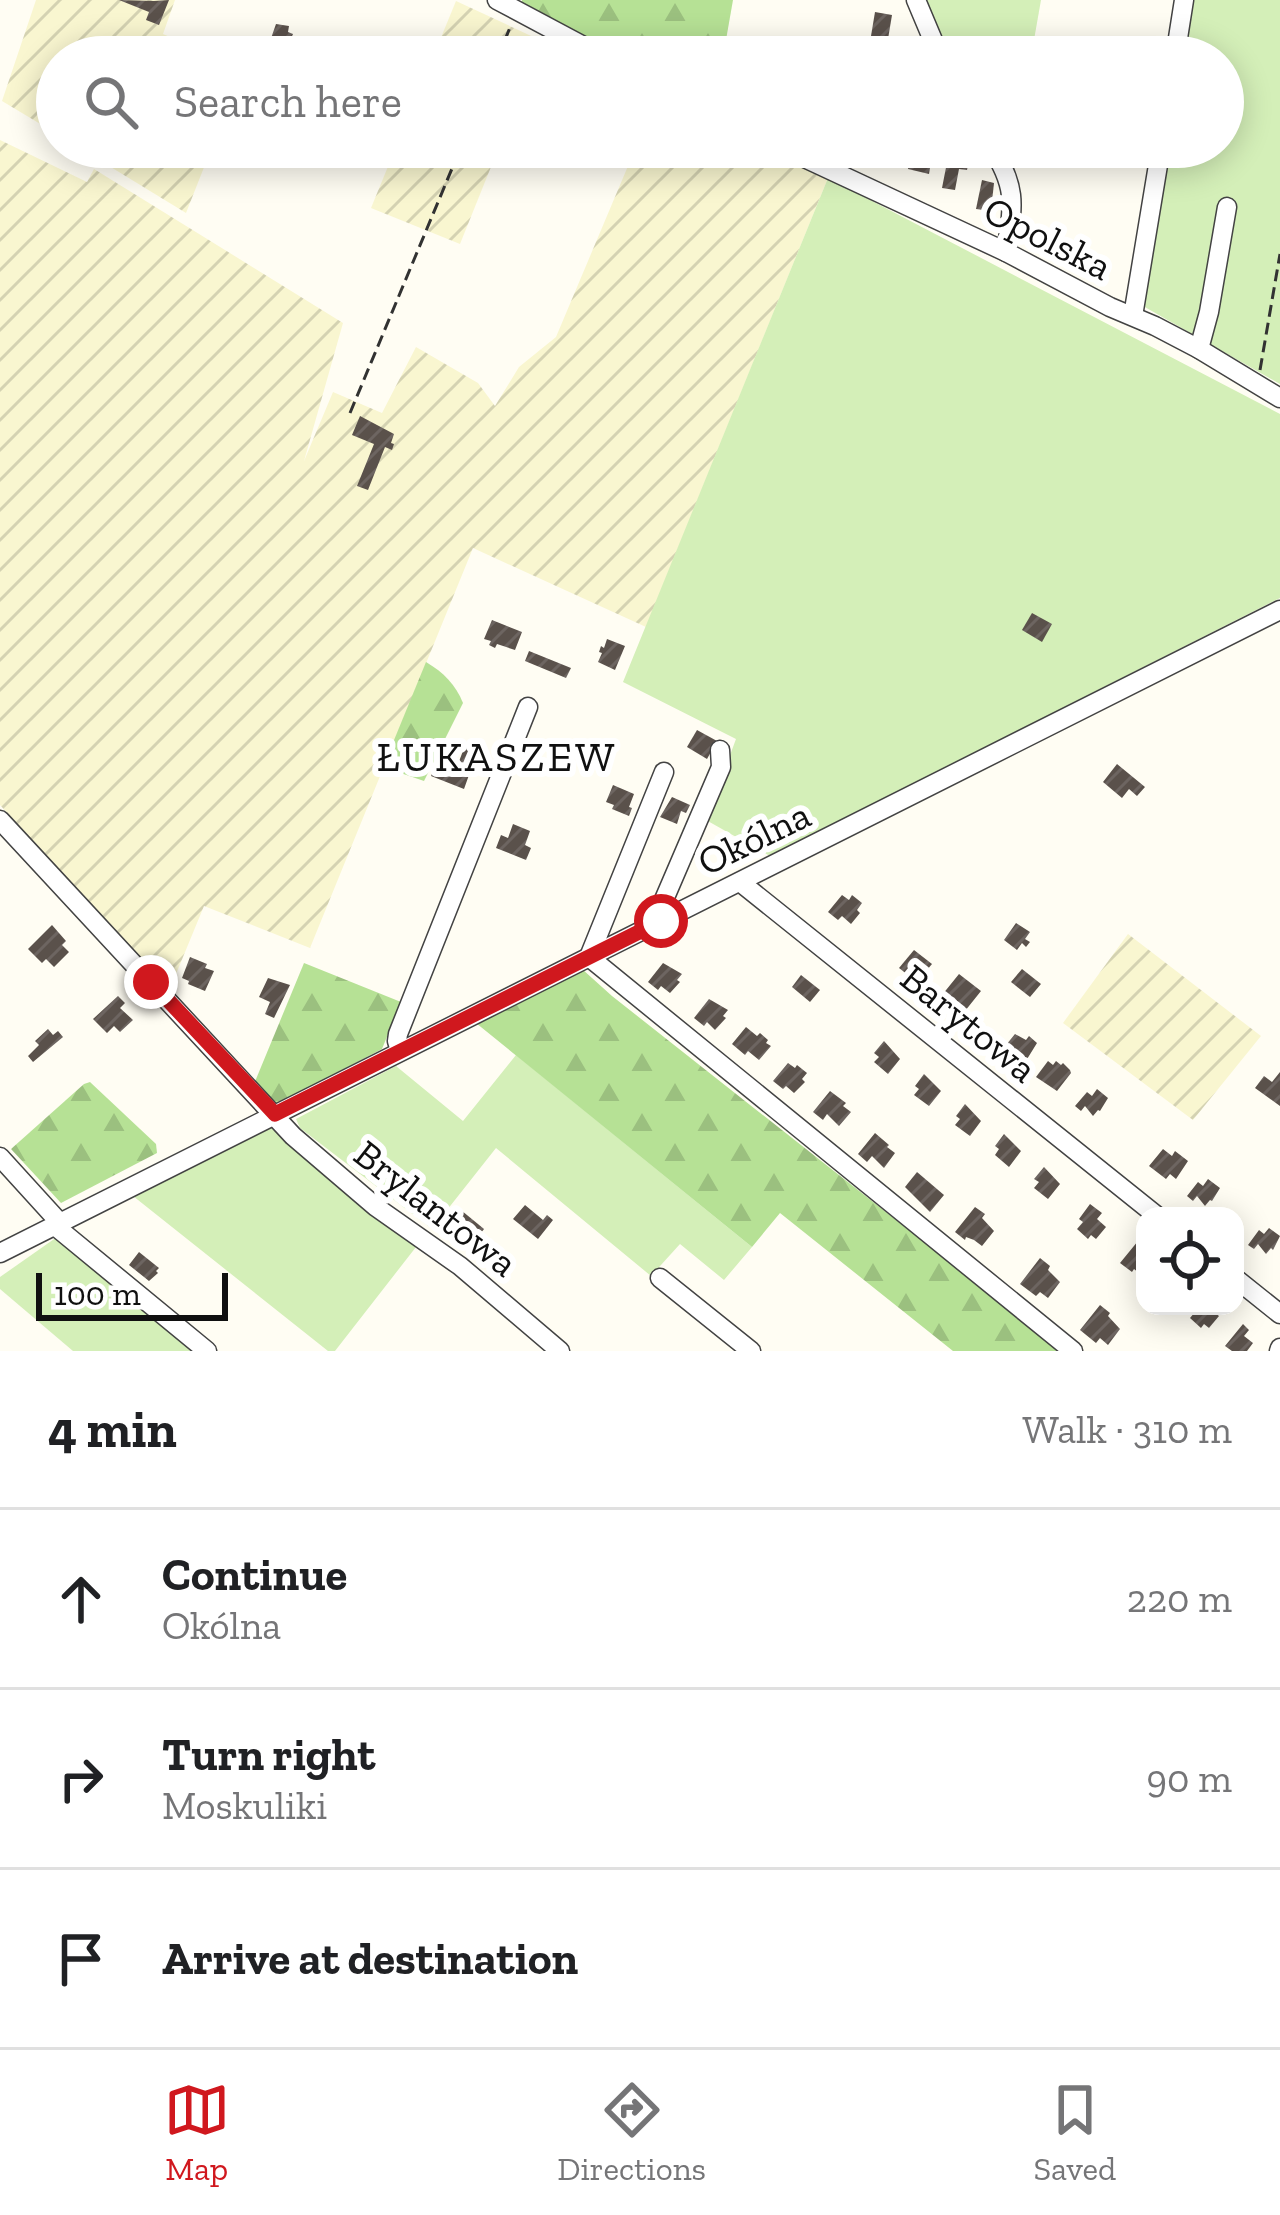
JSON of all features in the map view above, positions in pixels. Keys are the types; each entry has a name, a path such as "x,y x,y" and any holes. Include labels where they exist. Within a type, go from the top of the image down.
{"street":[{"path":"497,0 565,36"},
{"path":"916,0 931,36"},
{"path":"1178,36 1184,0"},
{"name":"Opolska","path":"826,168 1199,349 1280,398"},
{"path":"1003,168 1012,192 1006,252"},
{"path":"1133,316 1157,168"},
{"path":"1199,349 1227,207"},
{"name":"Okólna","path":"0,1253 1280,610"},
{"path":"400,1051 398,1034 528,706"},
{"path":"661,921 660,909 721,767 720,750"},
{"path":"664,772 590,956 1073,1351"},
{"name":"Brylantowa","path":"0,820 293,1136 560,1351"},
{"name":"Barytowa","path":"740,882 1146,1207"},
{"path":"0,1156 58,1225 208,1351"},
{"path":"660,1279 751,1351"},
{"path":"1244,1285 1280,1314"}],"path":[{"path":"506,36 517,10"},
{"path":"350,413 453,168"},
{"path":"1253,381 1259,372 1280,254"}],"shaded area":[{"path":"36,0 175,0 163,34 168,36 36,36 36,121 2,101"},
{"path":"456,1 531,36 442,36"},
{"path":"0,140 36,157 36,168 58,168 87,182 94,169 343,323 304,461 333,392 382,413 416,347 478,383 495,406 519,367 556,337 627,168 807,168 828,178 646,627 473,548 310,948 204,906 169,991 0,805"},
{"path":"112,168 204,168 186,213"},
{"path":"387,168 491,168 460,244 371,208"},
{"path":"1128,934 1261,1036 1193,1120 1063,1023"}],"green space":[{"path":"522,0 733,0 727,36 585,36 521,7"},
{"path":"923,0 1041,0 1035,36 938,36"},
{"path":"1190,0 1280,0 1280,384 1143,306 1164,168 1244,168 1244,36 1184,36"},
{"path":"828,178 1280,414 1280,598 770,856 706,820 736,739 623,682"},
{"path":"426,662 448,679 463,703 424,781 383,767"},
{"path":"304,963 401,1002 382,1049 278,1104 254,1084"},
{"path":"582,969 1062,1351 953,1351 780,1213 752,1247 476,1023"},
{"path":"516,1055 752,1247 724,1280 680,1244 651,1276 496,1148 432,1229 300,1128 296,1119 396,1066 463,1121"},
{"path":"90,1082 156,1144 157,1153 61,1203 11,1149"},
{"path":"272,1124 373,1217 416,1247 335,1351 328,1351 133,1196"},
{"path":"57,1237 198,1351 73,1351 0,1289 0,1277"}],"building":[{"path":"119,0 169,0 159,25 146,20 149,12"},
{"path":"875,12 892,15 888,36 871,36"},
{"path":"276,24 289,26 293,34 292,36 272,36"},
{"path":"946,168 967,168 959,169 955,190 942,188"},
{"path":"982,180 994,183 991,211 976,209"},
{"path":"360,416 394,434 392,450 385,447 368,490 357,486 374,444 352,435"},
{"path":"1032,613 1052,624 1042,642 1022,630"},
{"path":"492,620 522,632 515,650 497,644 495,648 484,639"},
{"path":"607,639 625,646 615,670 598,662"},
{"path":"529,651 571,668 566,678 525,661"},
{"path":"697,730 717,741 707,759 687,747"},
{"path":"466,743 478,748 464,789 431,776 439,757 458,764"},
{"path":"1117,764 1145,787 1137,796 1129,789 1122,798 1103,782"},
{"path":"613,785 634,794 629,816 606,802"},
{"path":"672,797 690,805 686,813 681,811 677,824 660,817"},
{"path":"513,824 530,831 526,860 496,848 501,835 508,838"},
{"path":"842,895 849,900 852,895 862,903 851,924 828,912"},
{"path":"1016,923 1030,932 1025,939 1030,942 1017,950 1004,940"},
{"path":"52,925 69,952 54,967 28,949"},
{"path":"914,950 932,964 917,982 899,968"},
{"path":"190,957 214,971 205,991 182,978"},
{"path":"663,963 682,974 670,993 648,982"},
{"path":"1022,969 1041,984 1030,997 1011,982"},
{"path":"959,974 981,991 965,1011 957,1005 952,1011 938,1000"},
{"path":"801,975 820,990 810,1002 792,987"},
{"path":"268,978 290,985 274,1018 265,1014 270,1002 259,997"},
{"path":"118,996 125,1003 120,1008 133,1020 120,1032 114,1026 107,1033 93,1019"},
{"path":"709,999 728,1010 715,1030 694,1018"},
{"path":"746,1027 757,1036 760,1033 771,1046 759,1060 732,1044"},
{"path":"48,1029 63,1037 33,1062 28,1056"},
{"path":"1015,1034 1037,1043 1024,1064 1002,1050"},
{"path":"884,1041 900,1059 888,1074 874,1062 879,1057 874,1053"},
{"path":"1048,1061 1063,1063 1071,1073 1057,1091 1036,1077"},
{"path":"788,1063 807,1073 794,1093 773,1081"},
{"path":"1280,1072 1280,1106 1255,1088 1264,1076 1272,1082"},
{"path":"924,1074 941,1091 929,1106 914,1095"},
{"path":"1097,1089 1108,1098 1100,1111 1093,1116 1085,1106 1081,1111 1075,1106 1087,1092 1092,1096"},
{"path":"830,1091 851,1112 839,1126 827,1114 823,1120 813,1112"},
{"path":"965,1104 981,1121 970,1136 955,1125"},
{"path":"875,1133 895,1153 884,1168 872,1156 867,1162 858,1154"},
{"path":"1004,1134 1021,1151 1009,1167 995,1155"},
{"path":"1163,1149 1188,1161 1176,1179 1170,1174 1166,1179 1149,1166"},
{"path":"1044,1167 1060,1184 1048,1199 1034,1188 1039,1182 1034,1179"},
{"path":"917,1172 944,1195 930,1212 905,1187"},
{"path":"1208,1179 1220,1188 1205,1206 1197,1196 1193,1201 1187,1196 1198,1182 1203,1186"},
{"path":"1090,1204 1102,1213 1097,1219 1106,1227 1096,1239 1091,1235 1088,1239 1077,1229"},
{"path":"525,1205 543,1220 547,1215 553,1220 538,1239 513,1219"},
{"path":"456,1206 484,1229 474,1242 446,1219"},
{"path":"975,1207 994,1231 982,1246 955,1232"},
{"path":"1269,1228 1280,1236 1273,1250 1266,1254 1258,1244 1254,1249 1248,1245 1259,1230 1264,1234"},
{"path":"1136,1243 1136,1271 1120,1263"},
{"path":"139,1252 159,1268 149,1281 129,1265"},
{"path":"1040,1258 1060,1282 1048,1298 1020,1284"},
{"path":"1100,1305 1120,1329 1108,1345 1100,1338 1096,1343 1080,1330"},
{"path":"1219,1316 1209,1328 1204,1324 1201,1328 1190,1318"},
{"path":"1243,1324 1249,1330 1244,1336 1253,1343 1247,1351 1232,1351 1225,1346"}],"district":[{"name":"ŁUKASZEW","path":"497,756"}],"route":[{"path":"151,982 275,1114 661,921"}]}
